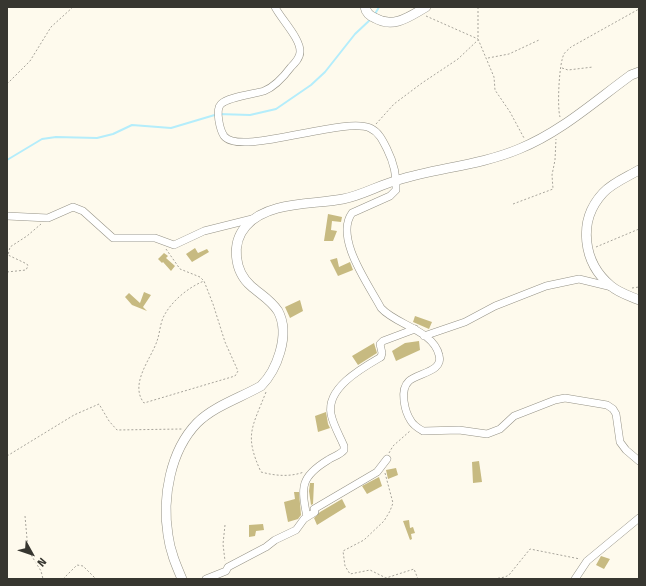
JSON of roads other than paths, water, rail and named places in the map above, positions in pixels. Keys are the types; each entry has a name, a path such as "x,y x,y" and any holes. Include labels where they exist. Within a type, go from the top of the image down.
{"street":[{"path":"275,7 298,42 300,51 299,57 286,75 266,90 227,100 221,104 217,111 224,135 229,140 236,141 273,139 346,127 365,126 378,133 390,155 397,180 396,190 390,196 352,214 348,219 346,230 348,246 381,308 386,314 415,329 438,350 440,358 438,364 433,370 410,380 406,384 404,392 406,411 415,426 423,431 459,430 487,434 500,429 514,416 555,400 565,398 607,405 613,409 616,414 620,442 626,450 639,461"},
{"path":"365,7 374,18 381,22 393,23 426,7"},
{"path":"182,579 172,553 168,536 166,502 168,483 180,448 193,429 211,412 261,386 267,380 277,361 283,341 284,330 277,310 271,301 250,286 242,277 237,264 237,240 244,227 261,212 273,208 327,202 358,195 397,180 499,156 528,145 559,128 631,75 639,72"},
{"path":"612,287 592,264 587,250 586,236 588,219 593,208 603,194 639,170"},
{"path":"7,216 48,218 73,207 77,208 113,238 155,238 174,245 182,243 204,231 252,219"},
{"path":"424,336 465,322 495,306 546,286 585,279 612,287 639,300"},
{"path":"307,517 303,486 307,478 328,460 344,450 344,446 331,415 330,405 334,394 356,372 381,357 382,353 380,344 383,341 415,329"},
{"path":"206,579 226,570 228,567 275,540 296,530 307,517 315,512 314,509 377,472 386,459"},
{"path":"575,579 587,561 639,518"}],"waterway":[{"path":"375,14 379,7"},
{"path":"7,160 42,139 56,137 97,138 113,134 132,125 171,128 218,114 250,115 276,109 311,85 325,72 355,34 371,19"}]}
